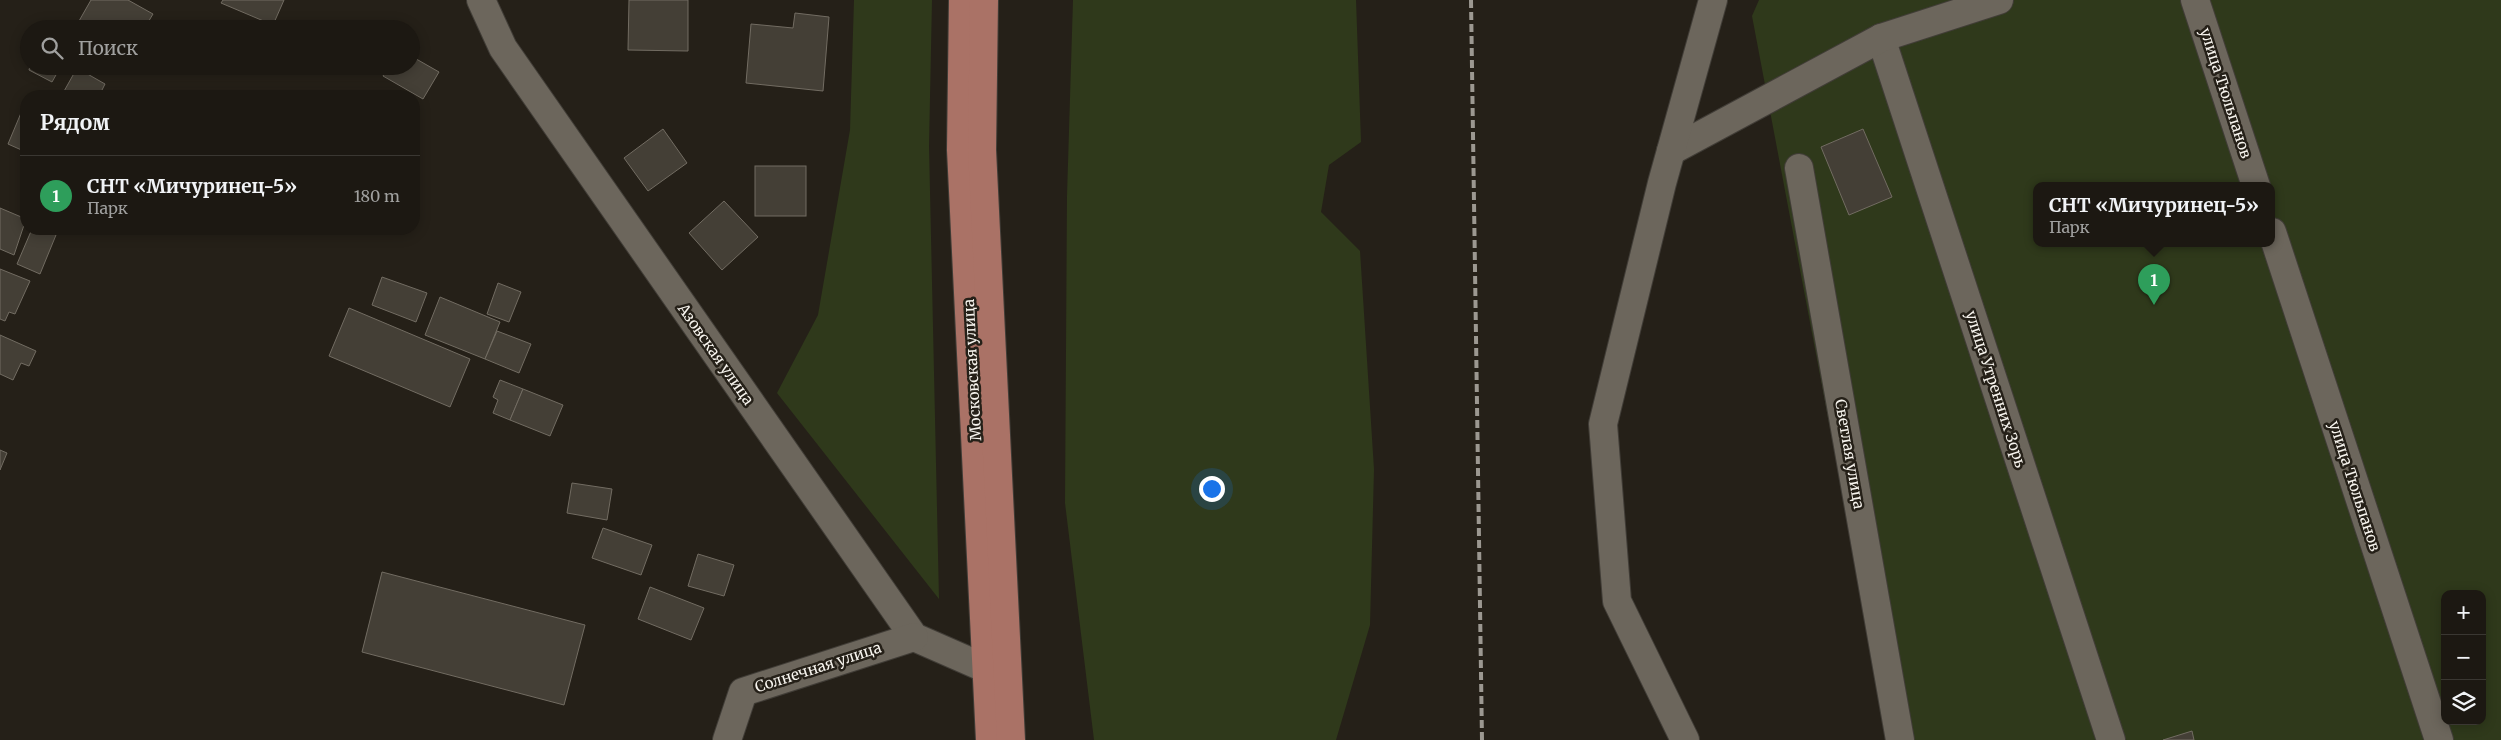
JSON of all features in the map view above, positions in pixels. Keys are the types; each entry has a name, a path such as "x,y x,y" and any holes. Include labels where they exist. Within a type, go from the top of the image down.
{"main road":[{"name":"Московская улица","path":"963,0 961,150 998,669 1011,740"},
{"name":"Московская улица","path":"984,0 982,150 998,669 990,740"}],"street":[{"name":"Азовская улица","path":"481,0 503,48 914,637"},
{"path":"1685,740 1617,601 1604,424 1671,151 1713,0"},
{"path":"1671,151 1882,38 1999,0"},
{"name":"улица Тюльпанов","path":"2195,0 2255,182"},
{"name":"улица Утренних Зорь","path":"1882,38 2111,740"},
{"name":"Светлая улица","path":"1800,168 1900,740"},
{"name":"улица Тюльпанов","path":"2275,241 2439,740"},
{"path":"914,637 998,669"},
{"name":"Солнечная улица","path":"727,740 743,692 914,637"}],"green space":[{"path":"854,0 932,0 929,146 939,599 777,393 818,315 850,130"},
{"path":"1073,0 1356,0 1361,142 1329,165 1321,212 1360,251 1374,469 1370,625 1336,740 1094,740 1065,503 1067,196"},
{"path":"1759,0 2501,0 2501,740 1889,740 1752,16"}],"building":[{"path":"91,0 128,0 153,14 149,20 80,20"},
{"path":"223,0 284,0 275,20 261,20 221,3"},
{"path":"629,0 688,0 688,51 628,50"},
{"path":"795,13 829,17 823,91 746,83 751,24 793,28"},
{"path":"420,61 439,72 423,99 420,97 420,90 407,90 383,76 420,75"},
{"path":"39,75 56,75 52,82"},
{"path":"73,75 89,75 105,84 102,90 65,90"},
{"path":"20,115 20,149 8,144"},
{"path":"663,129 687,163 648,191 624,158"},
{"path":"1863,129 1892,197 1849,215 1821,147"},
{"path":"755,166 806,166 806,216 755,216"},
{"path":"724,201 758,237 722,270 689,233"},
{"path":"0,208 20,216 21,235 14,255 0,249"},
{"path":"29,235 56,235 40,274 17,264"},
{"path":"0,269 30,281 15,314 9,312 5,321 0,319"},
{"path":"382,277 427,293 416,322 372,305"},
{"path":"498,283 521,292 509,322 487,314"},
{"path":"440,297 500,322 485,359 425,335"},
{"path":"349,308 470,359 450,407 329,356"},
{"path":"497,331 531,344 519,373 485,359"},
{"path":"0,335 36,351 29,366 21,363 13,380 0,374"},
{"path":"500,380 523,389 510,420 493,413 498,400 493,397"},
{"path":"523,389 563,405 550,436 510,420"},
{"path":"0,450 7,453 0,470"},
{"path":"572,483 612,489 607,520 567,513"},
{"path":"603,528 652,545 641,575 592,558"},
{"path":"698,554 734,565 724,596 688,586"},
{"path":"382,572 585,625 564,705 362,652"},
{"path":"650,587 704,608 691,640 638,619"},
{"path":"2192,731 2194,740 2163,740"}],"railway":[{"path":"1471,0 1482,740"}],"place":[{"name":"СНТ «Мичуринец-5»","path":"2154,305"}]}
